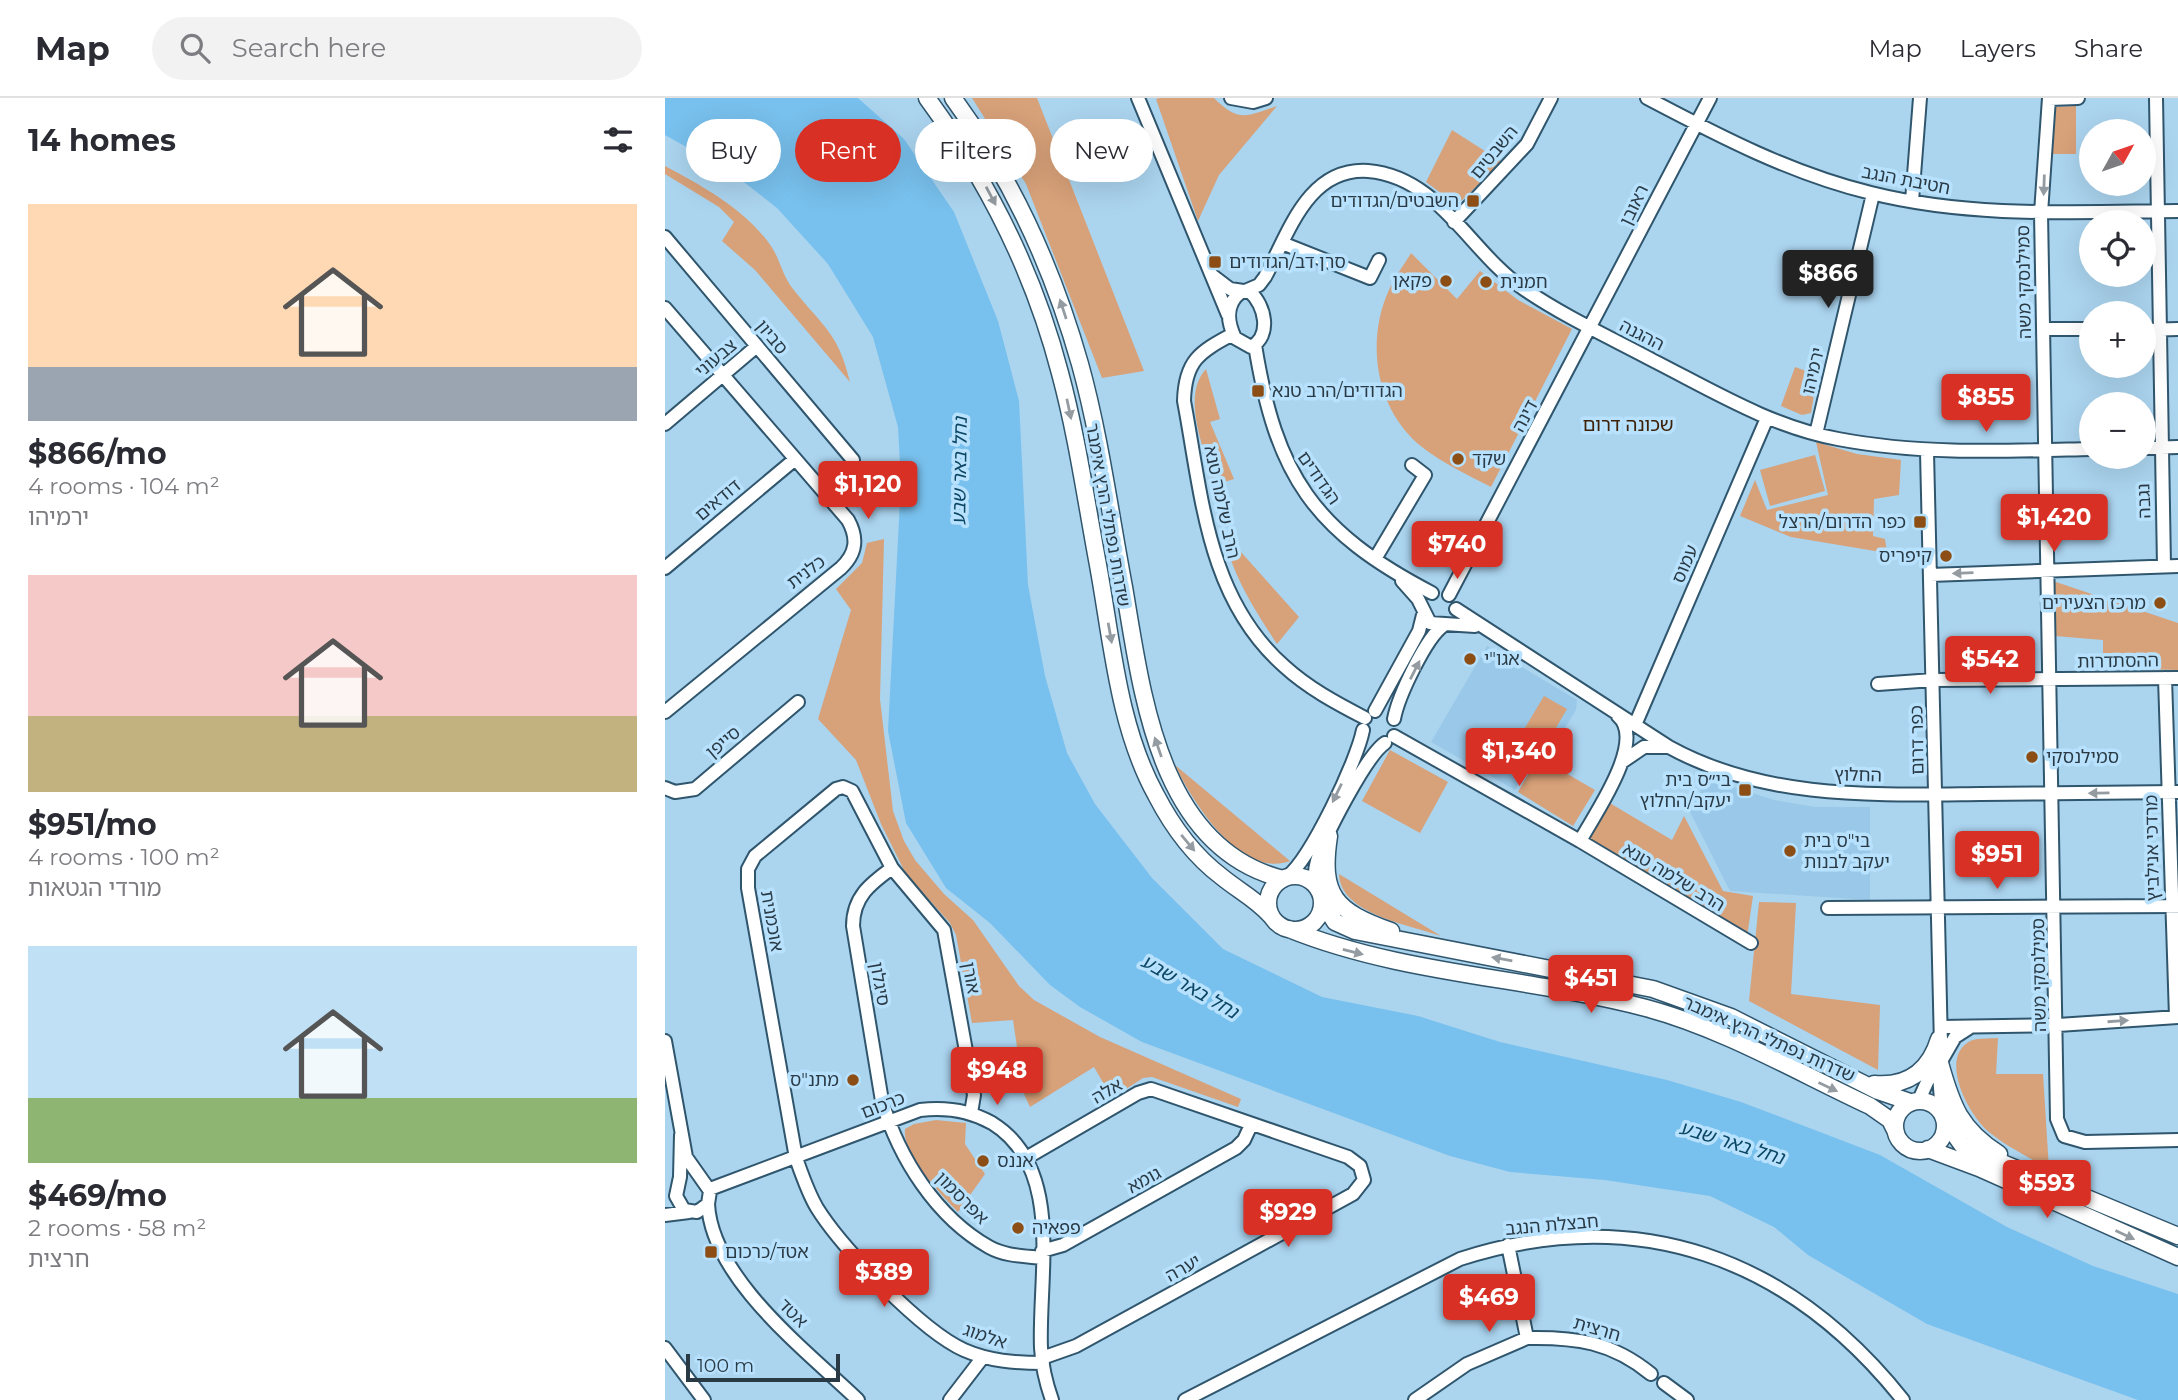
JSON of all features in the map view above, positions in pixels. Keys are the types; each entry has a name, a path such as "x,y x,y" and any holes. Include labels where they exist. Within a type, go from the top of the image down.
{"main road":[{"name":"שדרות נפתלי הרץ אימבר","path":"927,98 964,152 999,212 1022,261 1049,335 1069,407 1121,690 1140,760 1173,824 1192,848 1223,878 1255,898 1271,916"},
{"name":"שדרות נפתלי הרץ אימבר","path":"953,98 1018,202 1056,289 1080,364 1141,686 1160,753 1190,812 1207,834 1235,861 1285,878"},
{"path":"1329,835 1325,867 1331,891 1337,901 1375,925 1442,949"},
{"path":"1285,878 1307,878 1320,894 1318,917 1306,928 1289,929 1271,916 1271,891 1285,878"},
{"name":"שדרות נפתלי הרץ אימבר","path":"1320,894 1335,922 1343,928 1442,949 1569,971 1666,993 1731,1017 1863,1084 1915,1101"},
{"name":"שדרות נפתלי הרץ אימבר","path":"1289,929 1332,946 1387,960 1577,993 1683,1020 1723,1035 1870,1106 1890,1120 1895,1130"},
{"path":"1863,1084 1893,1086 1914,1078 1928,1063 1940,1033"},
{"path":"1940,1063 1951,1098 1966,1128 1978,1141 2030,1175"},
{"path":"2178,1236 1962,1144 1932,1104 1915,1101 1898,1113 1895,1130 1898,1138 1911,1149 1928,1149 1979,1168 2178,1257"},
{"path":"1928,1149 1940,1141 1943,1117"}],"street":[{"path":"1138,98 1207,268 1229,315 1233,334 1240,343 1255,345 1263,331 1261,305 1256,298 1243,291 1220,283 1207,268"},
{"path":"1231,98 1253,102 1266,98"},
{"name":"השבטים","path":"1454,222 1527,144 1551,98"},
{"name":"חטיבת הנגב","path":"1647,98 1801,172 1873,194 1959,208 2079,212"},
{"name":"ראובן","path":"1591,328 1710,98"},
{"path":"1912,201 1920,98"},
{"path":"2049,98 2078,98"},
{"name":"סמילנסקי משה","path":"2049,98 2041,213 2047,679 2058,1025 2057,1119 2064,1136 2085,1142 2178,1140"},
{"name":"נגבה","path":"2156,98 2156,210"},
{"name":"ההגנה","path":"1243,291 1259,285 1313,193 1330,181 1353,172 1380,173 1412,183 1428,194 1522,288 1591,328 1767,418 1816,434 1927,452 2079,449"},
{"name":"ירמיהו","path":"1816,434 1873,194"},
{"name":"חטיבת הנגב","path":"2156,211 2178,211"},
{"name":"נגבה","path":"2156,211 2164,566"},
{"name":"סביון","path":"665,237 853,460"},
{"path":"1282,243 1370,278 1379,261"},
{"name":"ההגנה","path":"1261,305 1269,270"},
{"path":"1229,315 1233,299 1243,291"},
{"name":"כלנית","path":"665,308 848,520 855,538 853,554 841,568 665,712"},
{"name":"דינה","path":"1449,595 1591,328"},
{"path":"2043,329 2079,329"},
{"path":"2158,330 2178,329"},
{"name":"הרב שלמה טנא","path":"1233,334 1198,356 1185,381 1184,401 1216,563 1232,603 1267,650 1316,691 1368,720 1371,742 1389,739 1580,841 1751,943"},
{"name":"הגדודים","path":"1255,345 1274,432 1290,472 1327,519 1412,591 1422,612"},
{"name":"צבעוני","path":"665,424 757,346"},
{"name":"עמוס","path":"1635,725 1767,418"},
{"path":"2156,448 2178,447"},
{"name":"כפר דרום","path":"1927,452 1943,1117"},
{"name":"דודאים","path":"665,568 794,460"},
{"path":"1380,562 1425,475 1412,466"},
{"name":"הגדודים","path":"1380,562 1432,593"},
{"path":"1930,575 2178,566"},
{"path":"1285,878 1304,859 1355,758 1368,720 1419,631 1424,600 1432,593 1449,595 1456,609 1484,629 1635,725"},
{"path":"1320,894 1315,879 1317,862 1329,835 1365,764 1389,739 1400,700 1431,638 1453,618 1456,609"},
{"path":"1422,612 1434,625 1467,624 1484,629"},
{"name":"ההסתדרות","path":"1878,684 1933,680 2171,678"},
{"name":"מרדכי אנילביץ","path":"2171,678 2177,1017"},
{"name":"סייפן","path":"665,788 675,792 695,789 797,702"},
{"path":"1580,841 1622,762 1628,743 1622,720 1609,709"},
{"path":"1368,720 1386,712 1394,719"},
{"name":"החלוץ","path":"1635,725 1669,747 1714,769 1772,785 1821,792 2173,792"},
{"path":"1622,762 1644,747 1669,747"},
{"name":"אוכמנית","path":"796,1158 748,888 748,869 762,848 828,793 843,787 856,797 892,867"},
{"name":"אורן","path":"892,867 944,930 974,1095 971,1113"},
{"name":"סיגלון","path":"889,1121 882,1101 853,926 857,901 870,884 892,867"},
{"path":"1828,908 2174,906"},
{"path":"1940,1033 1973,1026 2058,1025 2177,1017"},
{"path":"1940,1063 1955,1037 1973,1026"},
{"name":"כפר דרום","path":"1915,1101 1935,1066 1940,1033"},
{"path":"665,1041 686,1157 710,1189 708,1204 702,1210 665,1215"},
{"name":"אלה","path":"1026,1158 1137,1093 1151,1089 1251,1125"},
{"name":"כרכום","path":"710,1189 889,1121 936,1108 971,1113 999,1128 1026,1158 1038,1196 1042,1255 1042,1361 1052,1400"},
{"name":"אפרסמון","path":"889,1121 906,1158 925,1187 964,1228 1003,1253 1042,1255"},
{"name":"גומא","path":"1042,1255 1236,1148 1244,1140 1251,1125"},
{"name":"יערה","path":"1042,1361 1076,1346 1359,1189 1364,1180 1363,1172 1355,1161 1251,1125"},
{"path":"681,1135 677,1191 680,1206 691,1212"},
{"name":"אלמוג","path":"796,1158 818,1209 852,1250 918,1320 944,1339 983,1357 1011,1363 1042,1361"},
{"path":"665,1206 687,1179 700,1179"},
{"name":"אטד","path":"708,1204 716,1240"},
{"name":"אטד","path":"691,1212 716,1240 754,1297 858,1400"},
{"name":"חבצלת הנגב","path":"1185,1400 1438,1269 1508,1245 1601,1237 1631,1238 1672,1245 1720,1258 1779,1286 1808,1305 1867,1360 1903,1400"},
{"path":"1508,1245 1527,1338"},
{"name":"חרצית","path":"1415,1400 1441,1379 1481,1356 1527,1338 1567,1337 1595,1344 1634,1360 1651,1374"},
{"path":"665,1348 704,1400"},
{"path":"950,1400 983,1357"},
{"path":"1664,1383 1687,1400"}],"shaded area":[{"path":"972,98 1037,98 1050,131 1050,182 1070,182 1144,371 1102,378 1025,182 1036,182 1036,119 985,119"},
{"path":"1214,98 1230,111 1243,115 1277,106 1219,175 1198,221 1156,99"},
{"path":"2076,106 2076,154 2052,154 2055,107"},
{"path":"1452,130 1502,162 1457,205 1426,182"},
{"path":"665,166 686,178 686,182 694,182 723,200 761,233 774,251 789,284 835,341 850,382 755,270 722,241 734,222 719,207 665,174"},
{"path":"1411,253 1457,299 1480,271 1518,300 1572,329 1491,487 1447,464 1422,447 1406,432 1385,395 1379,374 1378,331 1389,290"},
{"path":"1795,367 1817,375 1811,413 1802,415 1781,406"},
{"path":"1206,369 1220,419 1210,422 1234,479 1214,485 1195,410 1195,394"},
{"path":"1816,442 1857,454 1901,460 1899,495 1874,499 1873,536 1885,539 1887,553 1791,537 1740,516 1755,480 1767,510 1828,495"},
{"path":"1815,455 1825,491 1770,506 1760,470"},
{"path":"1223,532 1299,617 1277,644 1238,577"},
{"path":"884,539 880,699 893,811 904,841 915,860 944,894 973,920 1019,986 1034,1000 1100,1037 1241,1099 1238,1107 1152,1077 1143,1078 1112,1098 1094,1067 1030,1107 1024,1094 1013,1020 972,1023 956,935 950,923 906,874 881,824 856,760 818,719 851,610 836,589 862,563 867,543"},
{"path":"2053,581 2178,623 2178,670 2103,668 2103,640 2055,636"},
{"path":"1487,646 1577,700 1576,710 1548,755 1537,755 1515,790 1431,742"},
{"path":"1544,696 1567,709 1542,752 1519,738"},
{"path":"1390,750 1448,782 1420,833 1362,801"},
{"path":"1538,757 1595,790 1573,826 1518,792"},
{"path":"1175,765 1290,861 1272,864 1254,859 1237,849 1206,817"},
{"name":"בי\"ס בית יעקב לבנות","path":"1708,779 1774,800 1815,807 1870,807 1870,900 1730,891 1689,810"},
{"path":"1608,802 1672,840 1684,816 1723,891 1753,896 1747,937 1587,839"},
{"path":"1339,874 1441,936 1395,922 1364,908 1342,888"},
{"path":"1759,902 1796,903 1791,994 1880,1005 1878,1070 1749,1001"},
{"path":"1998,1038 1996,1074 2043,1074 2049,1169 2011,1147 1981,1125 1961,1089 1956,1063 1959,1052 1974,1040"},
{"path":"936,1120 966,1123 965,1144 985,1174 958,1212 924,1174 906,1139 905,1129 914,1124"}],"water":[{"name":"נחל באר שבע","path":"665,98 858,98 882,119 795,119 795,182 901,182 901,136 904,139 915,155 915,182 933,182 954,212 998,321 1019,401 1028,585 1045,676 1067,753 1095,804 1152,878 1223,949 1322,997 1418,1016 1500,1042 1667,1080 1741,1102 1880,1155 2007,1227 2093,1266 2178,1294 2178,1400 2138,1400 1927,1324 1808,1255 1774,1227 1710,1196 1605,1180 1510,1172 1450,1156 1142,1042 1080,1007 1050,985 990,923 946,888 906,823 888,731 901,482 898,427 873,337 828,264 777,208 744,182 781,182 781,119 686,119 686,147 665,135"}],"place":[{"name":"השבטים/הגדודים","path":"1473,201"},
{"name":"סרן דב/הגדודים","path":"1215,262"},
{"name":"פקאן","path":"1446,281"},
{"name":"חמנית","path":"1486,282"},
{"name":"הגדודים/הרב טנא","path":"1258,391"},
{"name":"שקד","path":"1458,459"},
{"name":"כפר הדרום/הרצל","path":"1920,522"},
{"name":"קיפריס","path":"1946,556"},
{"name":"מרכז הצעירים","path":"2160,603"},
{"name":"אגו\"י","path":"1470,659"},
{"name":"סמילנסקי","path":"2032,757"},
{"name":"בי״ס בית יעקב/החלוץ","path":"1745,790"},
{"name":"בי\"ס בית יעקב לבנות","path":"1790,851"},
{"name":"מתנ\"ס","path":"853,1080"},
{"name":"אננס","path":"983,1161"},
{"name":"פפאיה","path":"1018,1228"},
{"name":"אטד/כרכום","path":"711,1252"}],"district":[{"name":"שכונה דרום","path":"1628,424"}]}
